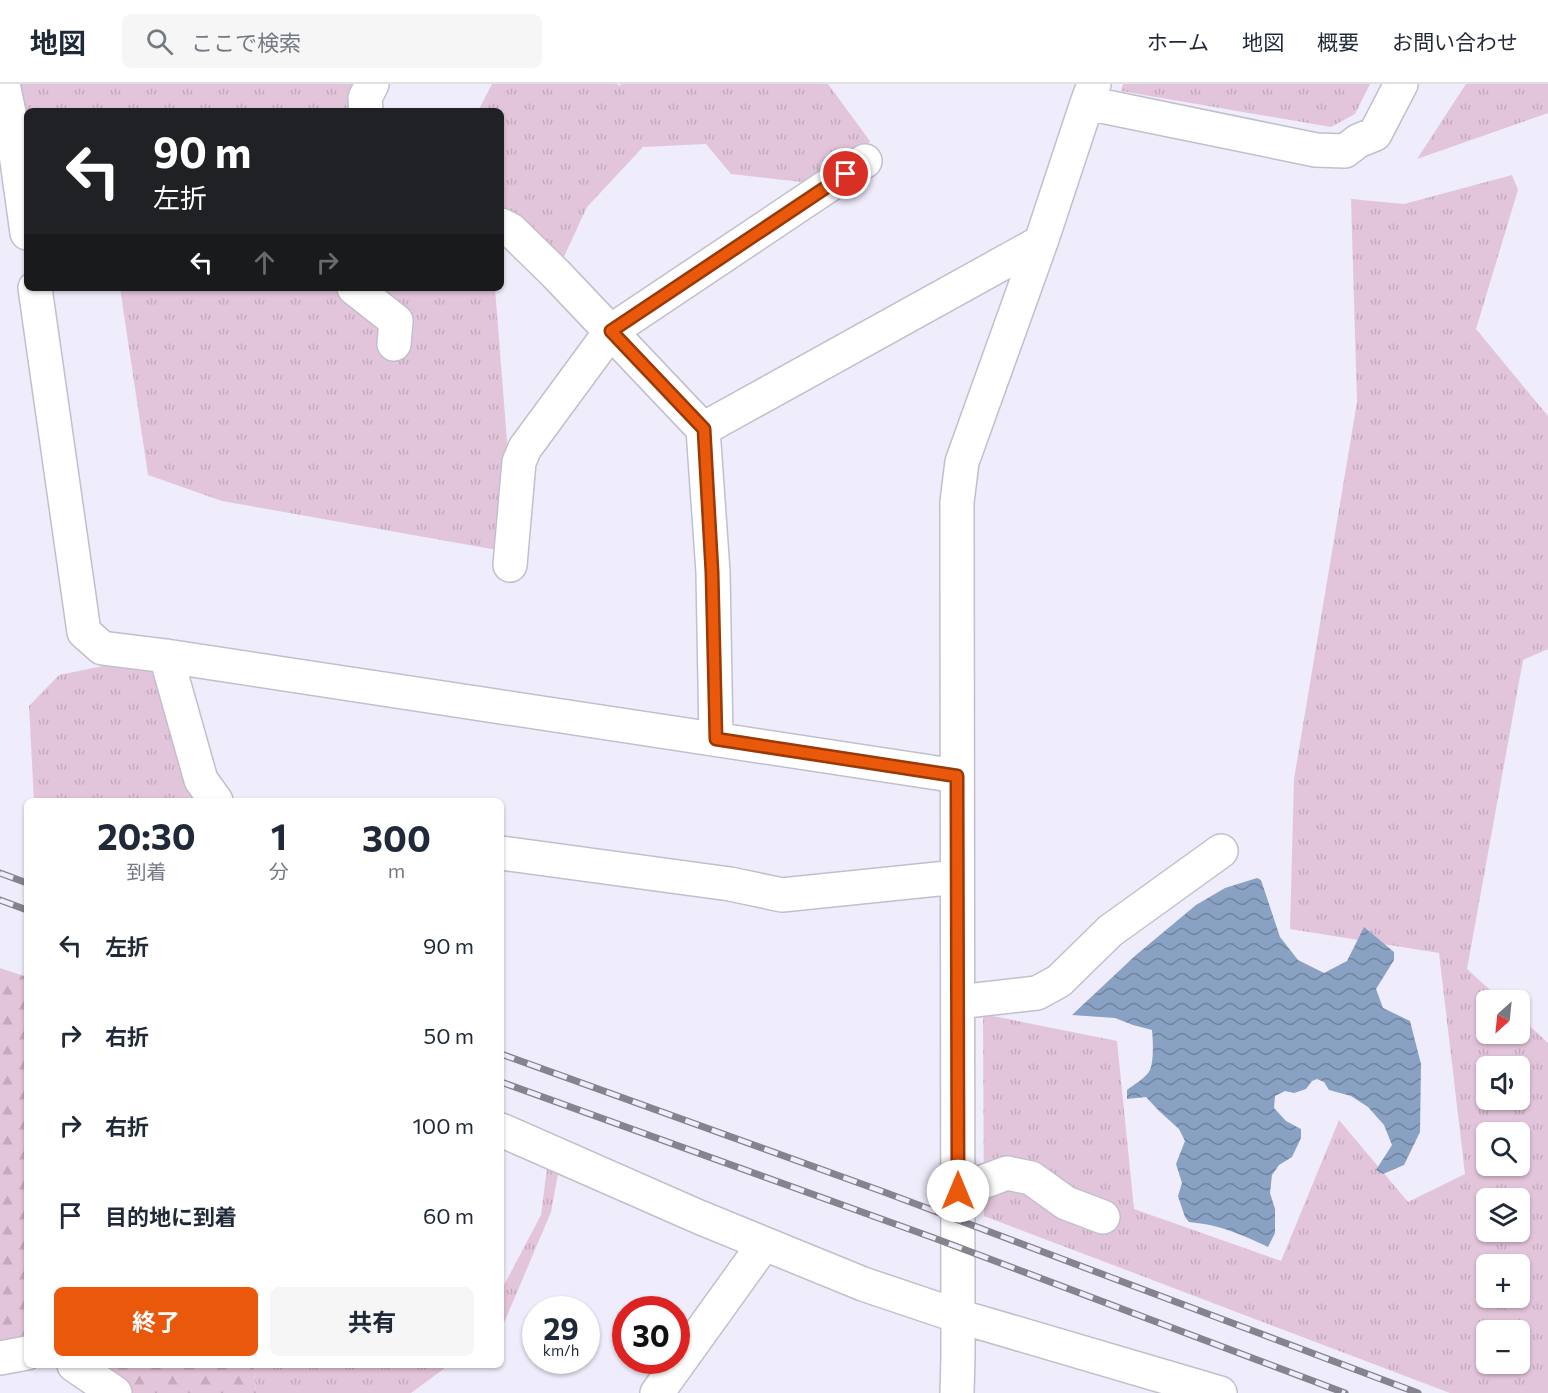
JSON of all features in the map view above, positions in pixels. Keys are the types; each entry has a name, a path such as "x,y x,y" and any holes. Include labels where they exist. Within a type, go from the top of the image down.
{"street":[{"path":"3,84 13,132 24,211"},
{"path":"366,108 365,98 372,84"},
{"path":"957,1393 957,502 962,462 1091,94 1316,150 1345,151 1358,141 1376,134 1401,84"},
{"path":"510,565 519,462 525,448 611,331 865,161"},
{"path":"504,226 511,230 556,274 704,429 712,572 716,739"},
{"path":"704,429 1041,242"},
{"path":"35,291 84,632 102,648 957,776"},
{"path":"358,291 396,321 394,344"},
{"path":"166,656 201,780 214,798"},
{"path":"958,1002 1037,993 1059,981 1110,931 1221,851"},
{"path":"504,853 730,884 782,895 957,877"},
{"path":"504,1131 688,1212 863,1284 958,1316 1220,1393"},
{"path":"958,1191 1007,1173 1031,1178 1066,1203 1103,1217"},
{"path":"657,1393 764,1244"},
{"path":"0,1358 24,1354"},
{"path":"78,1368 115,1393"}],"green space":[{"path":"3,84 372,84 348,108 24,108 24,152"},
{"path":"492,84 617,84 620,86 621,84 828,84 870,141 837,186 731,174 706,144 643,147 587,207 556,274 504,233 504,108 480,108"},
{"path":"1123,84 1370,84 1355,114 1331,127 1121,91"},
{"path":"1466,84 1548,84 1548,113 1417,159"},
{"path":"1512,175 1518,190 1476,329 1548,416 1548,649 1523,660 1467,969 1490,990 1476,990 1476,1044 1530,1044 1530,1026 1548,1043 1548,1393 1450,1393 984,1216 983,1014 1117,1041 1134,1209 1281,1261 1339,1120 1408,1202 1465,1174 1439,953 1290,929 1294,779 1357,402 1351,199 1404,204"},
{"path":"120,291 495,291 510,480 503,551 222,501 148,475"},
{"path":"157,655 178,721 231,798 34,798 29,706 59,675"},
{"path":"0,968 24,976 24,1350 0,1350"},
{"path":"547,1168 558,1174 551,1212 504,1323 504,1285 541,1215"},
{"path":"72,1368 254,1368 256,1393 100,1393"},
{"path":"254,1368 445,1368 411,1393 256,1393"}],"water":[{"path":"1257,878 1261,880 1280,937 1298,960 1324,973 1347,961 1364,927 1394,952 1394,960 1376,989 1383,1008 1410,1021 1421,1064 1420,1132 1404,1165 1383,1174 1376,1170 1392,1145 1384,1125 1368,1107 1351,1096 1329,1090 1324,1082 1317,1079 1312,1081 1306,1089 1294,1093 1285,1091 1275,1096 1274,1108 1286,1121 1301,1129 1301,1138 1292,1157 1279,1165 1272,1175 1270,1193 1275,1209 1275,1233 1268,1247 1230,1231 1189,1222 1185,1217 1178,1196 1182,1183 1176,1164 1185,1141 1179,1129 1146,1097 1127,1099 1127,1090 1143,1079 1150,1070 1153,1056 1152,1030 1115,1018 1072,1015 1136,955 1196,905 1225,888"}],"railway":[{"path":"0,873 24,882"},
{"path":"0,900 24,909"},
{"path":"504,1055 884,1192 1418,1393"},
{"path":"504,1083 934,1238 1345,1393"}],"route":[{"path":"846,174 611,331 704,429 712,572 716,739 957,776 958,1191"}]}
